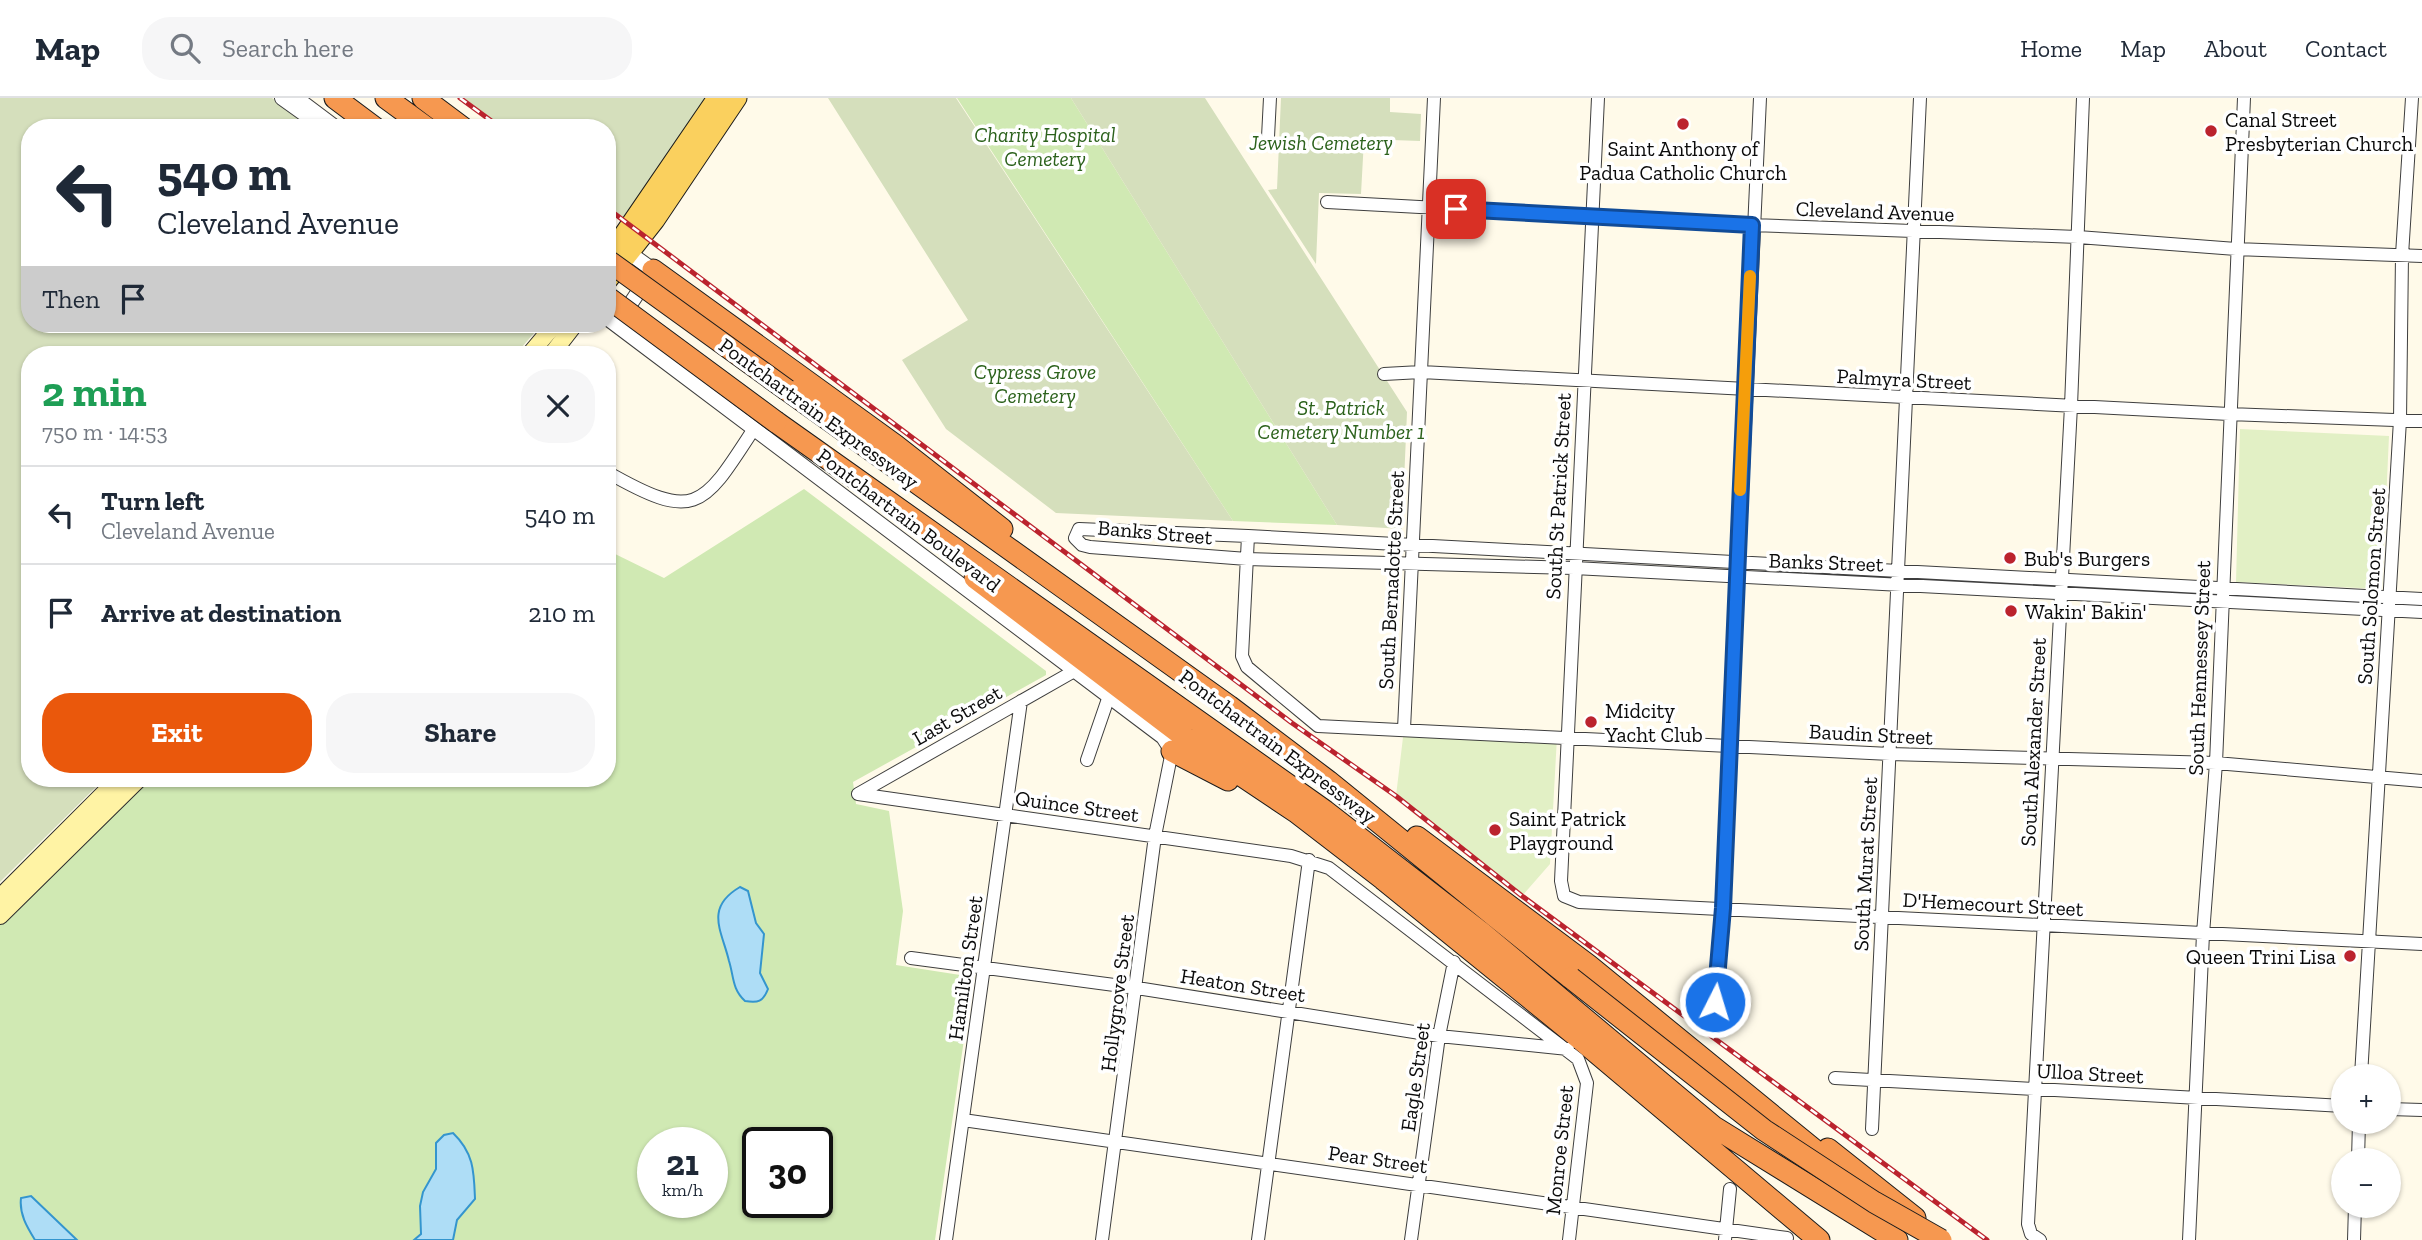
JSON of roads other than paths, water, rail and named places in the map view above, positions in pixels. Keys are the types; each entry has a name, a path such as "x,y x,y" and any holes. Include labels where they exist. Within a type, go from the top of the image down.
{"highway":[{"path":"335,98 363,119"},
{"path":"386,98 415,119"},
{"path":"423,98 451,119"},
{"name":"Pontchartrain Expressway","path":"616,253 787,390 1047,579 1229,706 1328,781 1764,1130 1874,1202 1943,1240"},
{"path":"653,270 895,445 1038,557 1047,579"},
{"name":"Pontchartrain Expressway","path":"616,304 776,422 1325,811 1570,1006 1714,1127 1897,1240"},
{"path":"880,495 886,510 1086,665 1187,739 1296,812 1383,879 1793,1230 1819,1240"},
{"path":"1172,751 1237,785 1372,876 1383,879"},
{"path":"1328,781 1340,780 1451,861 1683,1041 1810,1134 1943,1240"},
{"path":"1683,1041 1733,1086 1927,1240"},
{"path":"1793,1230 1825,1240"}],"main road":[{"path":"616,247 718,98"},
{"path":"616,249 655,220 737,98"},
{"path":"0,897 110,787"},
{"path":"0,916 131,787"}],"street":[{"path":"282,98 311,119"},
{"path":"298,98 326,119"},
{"path":"1268,137 1270,98"},
{"name":"South Bernadotte Street","path":"1404,729 1434,98"},
{"name":"South St Patrick Street","path":"1564,896 1561,881 1574,552 1598,98"},
{"path":"1714,1010 1723,908 1752,225 1760,98"},
{"name":"South Murat Street","path":"1872,1129 1916,233 1920,98"},
{"name":"South Alexander Street","path":"2040,1240 2028,1229 2028,1220 2071,406 2083,98"},
{"name":"South Hennessey Street","path":"2189,1240 2203,934 2216,763 2244,98"},
{"name":"South Solomon Street","path":"2362,1064 2400,420 2402,255 2412,98"},
{"name":"Cleveland Avenue","path":"1327,202 1916,233 2078,237 2236,249 2422,256"},
{"path":"616,252 653,270"},
{"name":"Pontchartrain Boulevard","path":"616,317 653,270"},
{"name":"Pontchartrain Boulevard","path":"616,325 1076,670 1163,737 1172,751"},
{"name":"Palmyra Street","path":"1384,374 1421,372 1583,379 1745,390 2422,421"},
{"path":"616,476 658,497 682,504 697,501 718,484 753,430"},
{"name":"Banks Street","path":"2060,587 1899,569 1574,552 1079,528 1075,538 1082,545 1090,547 1247,559 1574,569 1899,584 2060,587 2390,604 2422,612"},
{"path":"1174,553 1175,533"},
{"path":"1247,559 1248,536"},
{"name":"Baudin Street","path":"1247,559 1242,656 1247,667 1318,726 2051,761 2216,763 2422,781"},
{"name":"Banks Street","path":"2390,604 2422,599"},
{"name":"Last Street","path":"858,794 1076,670"},
{"path":"1087,760 1109,696"},
{"name":"Hamilton Street","path":"946,1240 1021,701"},
{"name":"Hollygrove Street","path":"1102,1240 1156,836 1172,751"},
{"name":"Quince Street","path":"858,794 1309,860 1354,884 1568,1049 1582,1064"},
{"path":"1258,1240 1309,860"},
{"name":"D'Hemecourt Street","path":"1564,896 1579,902 2422,944"},
{"name":"Heaton Street","path":"911,958 1137,988 1439,1036 1568,1049"},
{"name":"Eagle Street","path":"1411,1240 1439,1036 1454,962"},
{"name":"Monroe Street","path":"1569,1240 1586,1107 1586,1076 1582,1064"},
{"name":"Ulloa Street","path":"1835,1078 2331,1105"},
{"path":"2401,1110 2422,1111"},
{"name":"Pear Street","path":"963,1120 1573,1206 1725,1234 1793,1230"},
{"path":"1725,1234 1730,1189"},
{"path":"2354,1240 2355,1218"}],"water":[{"path":"740,887 748,891 756,923 764,934 760,973 768,989 764,997 757,1002 745,1001 738,992 718,921 722,903"},
{"path":"453,1133 469,1156 475,1199 457,1220 453,1240 414,1240 421,1234 420,1206 423,1192 436,1169 436,1143 444,1135"},
{"path":"31,1196 77,1240 35,1240 21,1209 21,1198"}],"railway":[{"path":"460,98 489,119"},
{"path":"616,215 1292,723 1396,796 1522,896 1987,1240"}],"place":[{"name":"Saint Anthony of Padua Catholic Church","path":"1683,124"},
{"name":"Canal Street Presbyterian Church","path":"2211,131"},
{"name":"Bub's Burgers","path":"2010,558"},
{"name":"Wakin' Bakin'","path":"2011,611"},
{"name":"Midcity Yacht Club","path":"1591,722"},
{"name":"Saint Patrick Playground","path":"1495,830"},
{"name":"Queen Trini Lisa","path":"2350,956"}],"park label":[{"name":"Jewish Cemetery","path":"1321,142"},
{"name":"Charity Hospital Cemetery","path":"1045,146"},
{"name":"Cypress Grove Cemetery","path":"1035,383"},
{"name":"St. Patrick Cemetery Number 1","path":"1341,419"}]}
